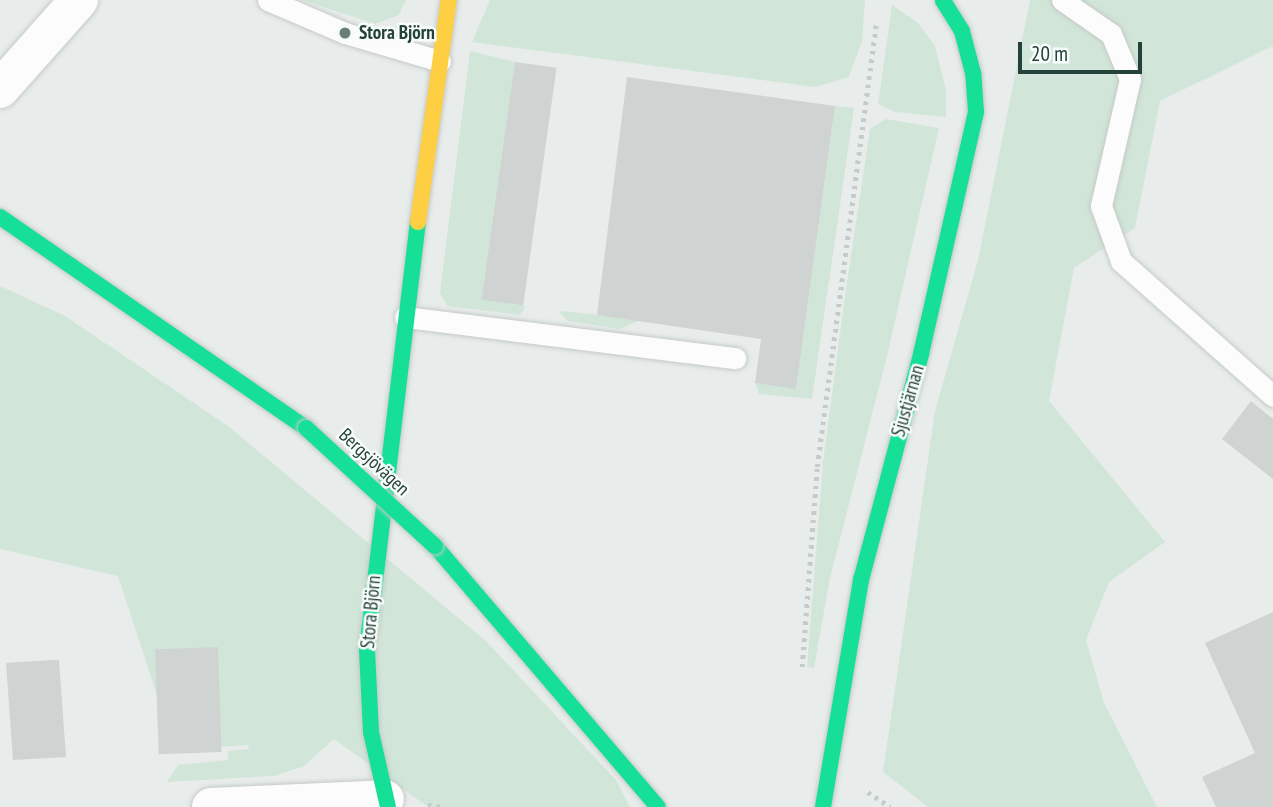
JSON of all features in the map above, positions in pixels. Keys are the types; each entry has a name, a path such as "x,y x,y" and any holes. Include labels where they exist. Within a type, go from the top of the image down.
{"street":[{"path":"0,89 79,0"},
{"name":"Stora Björn","path":"387,803 371,732 366,649 405,317 449,0"},
{"name":"Sjustjärnan","path":"823,807 861,580 921,354 976,111 973,73 962,31 943,0"},
{"name":"Bergsjövägen","path":"0,217 306,428 435,546 658,807"},
{"path":"211,807 387,803"}],"lane":[{"path":"268,0 345,33 440,61"},
{"path":"1062,0 1111,34 1129,79 1104,175 1101,206 1116,252 1142,283 1273,396"},
{"path":"405,317 735,358"}],"path":[{"path":"802,672 817,467 876,22"},
{"path":"829,764 890,807"}],"green space":[{"path":"302,0 406,0 399,15 375,24"},
{"path":"490,0 865,0 862,41 849,77 815,87 472,42"},
{"path":"1030,0 1273,0 1273,46 1160,101 1135,228 1074,268 1049,401 1165,542 1109,582 1086,640 1104,703 1157,807 928,807 883,772 935,411 978,260"},
{"path":"892,5 918,23 935,46 946,90 946,117 895,112 878,104"},
{"path":"470,51 515,62 485,300 526,306 520,315 447,306 440,293"},
{"path":"835,106 854,108 812,399 759,394 755,383 796,388"},
{"path":"886,119 939,128 887,356 830,578 814,668 807,667 823,462 870,129"},
{"path":"0,286 65,316 228,426 486,641 616,780 630,807 428,807 334,739 304,766 274,776 167,782 178,765 228,760 228,751 248,749 249,745 175,750 118,576 0,549"},
{"path":"559,312 640,320 620,329 568,321"}],"building":[{"path":"515,62 557,68 523,306 482,300"},
{"path":"627,77 835,106 796,389 755,383 761,339 597,315"},
{"path":"1251,401 1273,419 1273,479 1222,439"},
{"path":"1273,612 1273,807 1216,807 1202,777 1255,753 1205,643"},
{"path":"218,647 222,752 159,754 155,649"},
{"path":"59,660 66,757 13,760 6,663"}],"traffic: fast":[{"path":"823,807 861,580 921,354 976,112 973,73 962,31 943,0"},
{"path":"0,217 306,428"},
{"path":"388,807 371,732 367,649 418,222"},
{"path":"306,428 435,546"},
{"path":"435,546 658,807"}],"traffic: slow":[{"path":"418,222 449,0"}],"place":[{"name":"Stora Björn","path":"345,33"}]}
